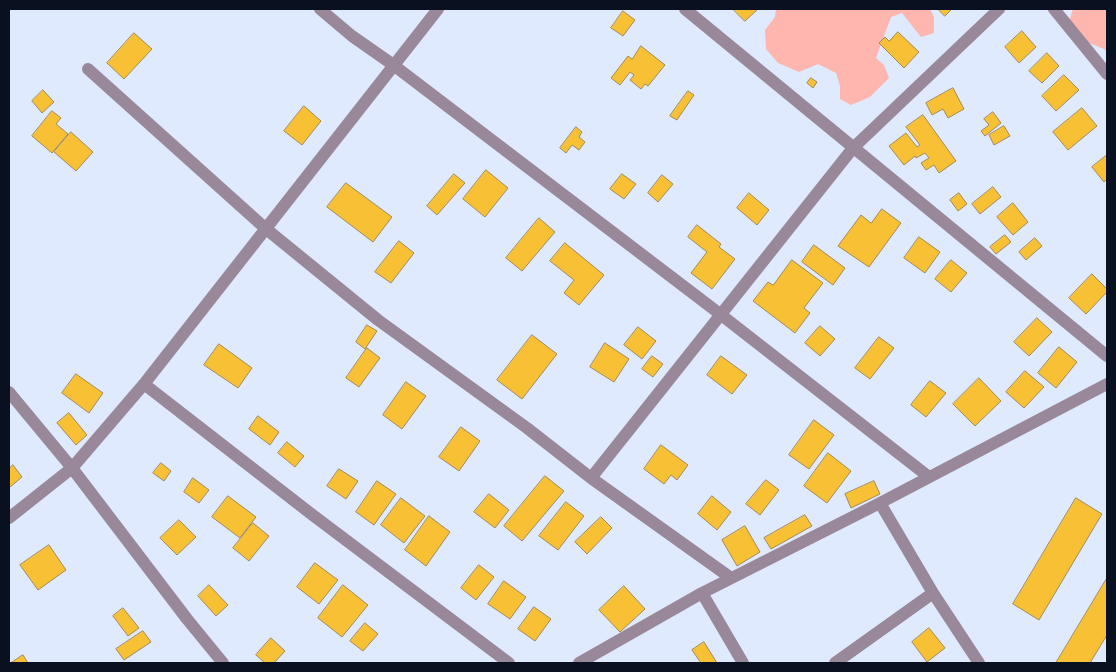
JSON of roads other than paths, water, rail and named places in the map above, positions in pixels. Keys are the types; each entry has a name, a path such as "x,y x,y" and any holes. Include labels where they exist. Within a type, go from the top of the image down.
{"street":[{"path":"320,9 352,36 392,64 720,314 930,477"},
{"path":"9,518 72,468 144,384 392,64 438,9"},
{"path":"686,9 1107,356"},
{"path":"591,478 853,148 999,9"},
{"path":"1054,9 1107,74"},
{"path":"88,69 266,228 378,320 527,428 591,478 731,578"},
{"path":"144,384 310,513 509,663"},
{"path":"579,663 702,593 880,503 1107,384"},
{"path":"9,392 72,468 187,619 224,663"},
{"path":"880,503 933,593 979,663"},
{"path":"702,593 743,663"},
{"path":"835,663 933,593"}]}
